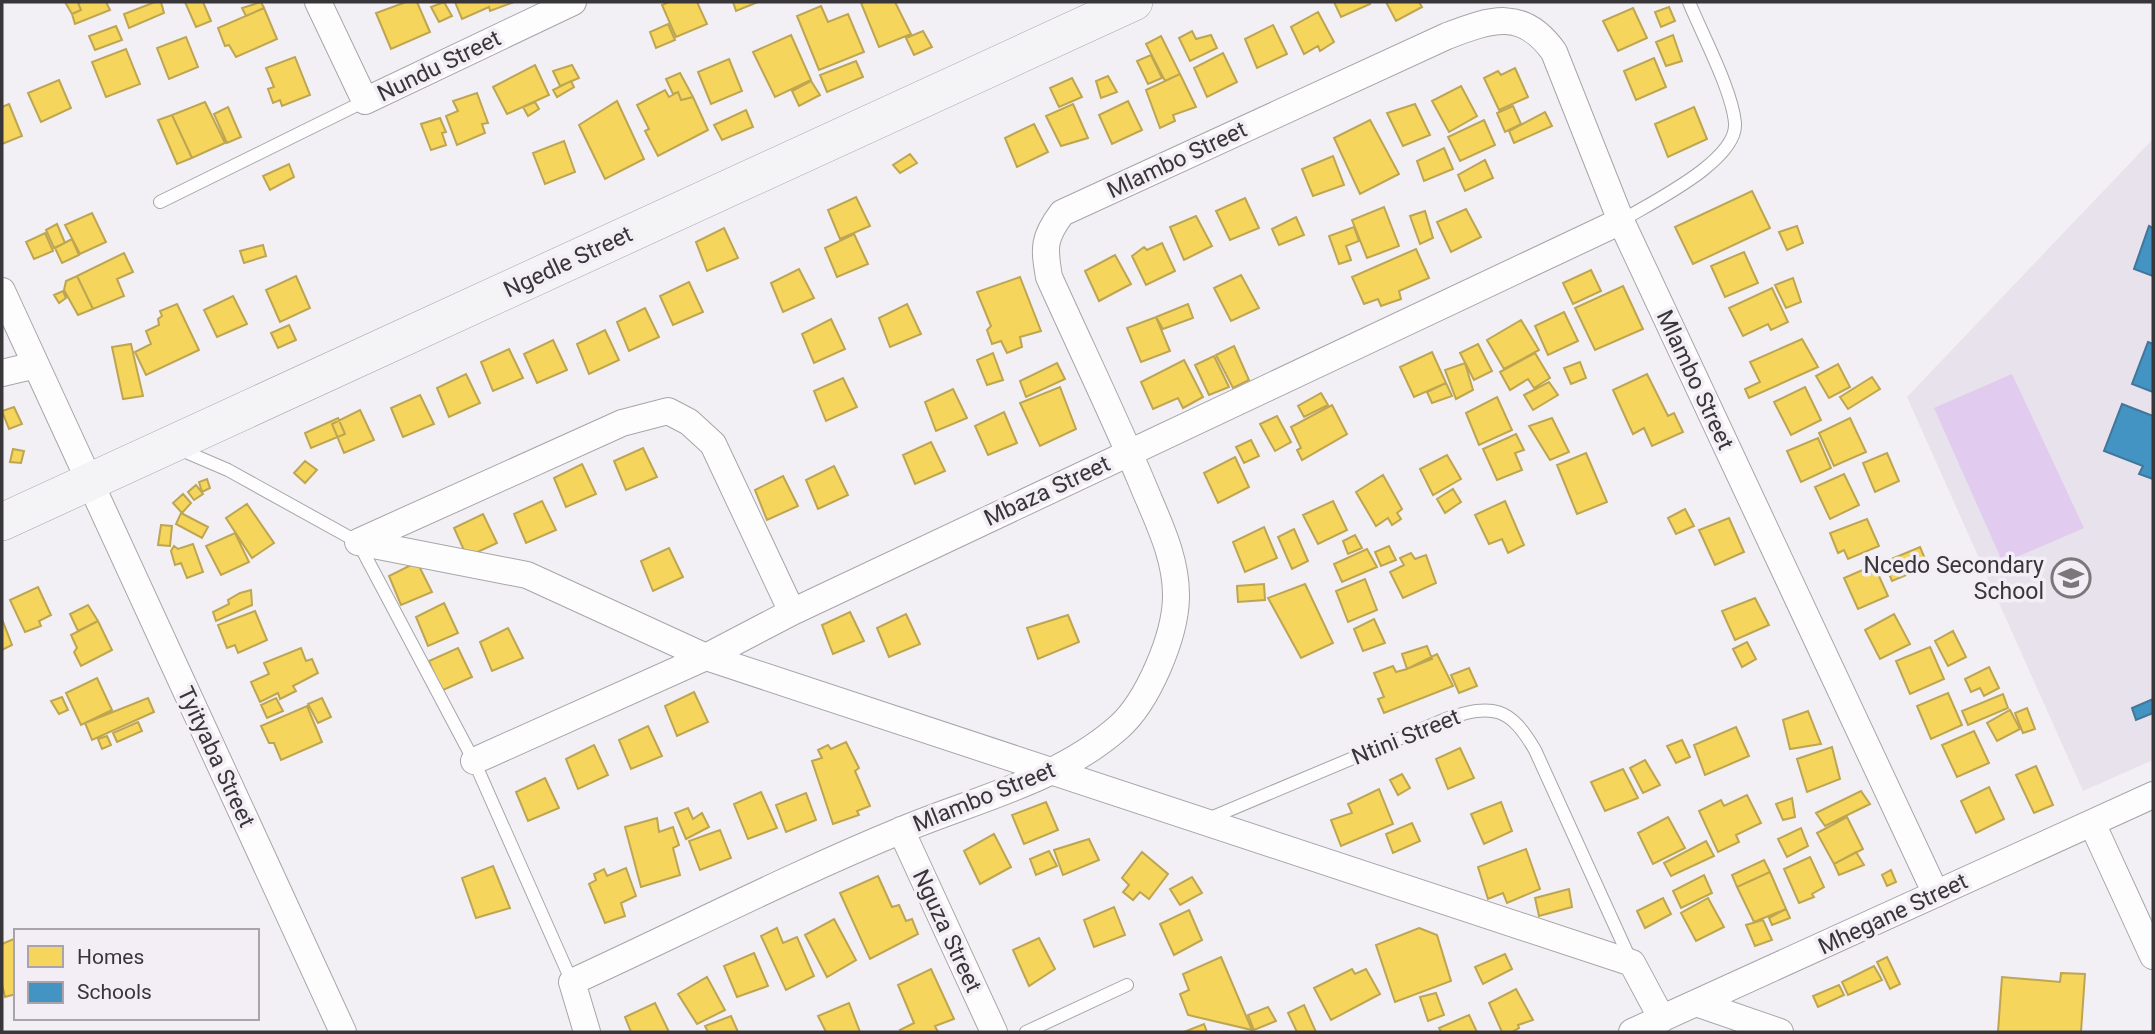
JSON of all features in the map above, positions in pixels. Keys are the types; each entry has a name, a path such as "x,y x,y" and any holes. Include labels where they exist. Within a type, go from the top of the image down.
{"street":[{"name":"Nundu Street","path":"318,2 365,102 573,2"},
{"name":"Ngedle Street","path":"2,522 1134,2"},
{"name":"Mlambo Street","path":"572,982 901,830 1054,772 1120,726 1144,697 1168,639 1176,599 1169,548 1049,277 1044,250 1048,231 1062,214 1447,36 1500,21 1521,23 1540,32 1554,52 1621,221 1936,894"},
{"name":"Mbaza Street","path":"474,761 706,657 792,612 1621,221"},
{"name":"Tyityaba Street","path":"2,290 343,1032"},
{"path":"2,373 36,365"},
{"path":"358,542 622,423 668,411 689,422 713,444 792,612"},
{"path":"358,542 527,575 706,657 1632,963 1662,1018"},
{"name":"Mhegane Street","path":"1632,1032 2153,795"},
{"path":"2092,823 2153,956"},
{"name":"Nguza Street","path":"901,830 994,1032"},
{"path":"572,982 587,1032"},
{"path":"1696,1003 1780,1032"}],"lane":[{"path":"1621,221 1711,164 1726,150 1733,137 1735,124 1731,105 1689,2"},
{"path":"160,202 365,102"},
{"path":"169,445 217,464 358,542 474,761 572,982"},
{"name":"Ntini Street","path":"1203,821 1446,719 1474,710 1506,713 1521,727 1535,750 1632,963"},
{"path":"1026,1032 1127,985"}],"shaded area":[{"name":"Ncedo Secondary School","path":"2153,139 2153,760 2083,791 1907,397"},
{"path":"2012,374 2084,528 2003,563 1934,408"}],"building: Homes":[{"path":"65,2 82,2 78,3 81,10 72,14"},
{"path":"106,2 110,10 75,24 72,14 81,10 78,3"},
{"path":"161,2 164,13 129,28 124,14"},
{"path":"185,2 203,2 211,21 196,27"},
{"path":"261,2 264,8 246,16 242,8"},
{"path":"406,2 417,2 430,32 391,49 376,13"},
{"path":"444,2 452,16 439,22 431,7"},
{"path":"455,2 514,2 490,11 489,7 462,19"},
{"path":"669,2 697,2 707,24 676,37 662,5"},
{"path":"733,2 758,2 736,11"},
{"path":"895,2 911,34 879,47 861,3"},
{"path":"1334,2 1369,2 1370,4 1341,17"},
{"path":"1386,2 1419,2 1422,7 1396,21"},
{"path":"821,6 828,22 848,14 864,52 819,70 797,16"},
{"path":"1669,7 1675,21 1661,27 1655,12"},
{"path":"264,8 277,39 236,57 229,45 225,46 218,28"},
{"path":"1633,8 1647,38 1618,51 1603,21"},
{"path":"1318,12 1334,42 1320,51 1318,46 1304,54 1291,27"},
{"path":"668,24 675,40 656,48 650,32"},
{"path":"1273,25 1287,54 1257,68 1245,39"},
{"path":"116,26 122,40 95,50 89,36"},
{"path":"923,31 932,47 914,55 906,38"},
{"path":"1192,31 1196,39 1211,35 1217,48 1190,61 1179,38"},
{"path":"791,35 811,80 775,97 753,52"},
{"path":"1673,35 1682,61 1666,66 1656,42"},
{"path":"1161,36 1180,74 1165,81 1146,44"},
{"path":"186,37 198,67 169,79 157,48"},
{"path":"126,49 140,84 106,97 92,62"},
{"path":"1223,53 1237,82 1207,97 1194,68"},
{"path":"1151,55 1162,78 1148,84 1137,61"},
{"path":"295,57 310,95 282,106 280,100 273,103 268,89 274,87 266,68"},
{"path":"1654,58 1666,87 1636,100 1624,71"},
{"path":"729,59 742,91 711,104 698,72"},
{"path":"856,61 863,77 827,92 820,75"},
{"path":"535,65 549,95 507,114 493,87"},
{"path":"572,65 579,78 560,86 553,71"},
{"path":"1515,68 1528,97 1499,110 1484,78 1498,71 1501,75"},
{"path":"680,73 693,97 681,100 678,92 673,94 666,79"},
{"path":"1180,74 1196,107 1173,115 1175,121 1160,128 1146,90"},
{"path":"1108,76 1117,92 1101,98 1096,81"},
{"path":"1072,78 1082,97 1059,107 1050,88"},
{"path":"59,80 71,108 41,122 28,93"},
{"path":"571,81 574,87 557,97 553,90"},
{"path":"811,81 820,95 799,106 792,91"},
{"path":"1461,86 1477,116 1449,132 1432,101"},
{"path":"665,90 669,97 678,92 681,100 693,97 708,130 658,156 645,131 649,129 637,105"},
{"path":"477,93 488,123 482,124 485,133 457,145 446,116 458,111 453,101"},
{"path":"617,101 644,159 605,179 579,125"},
{"path":"1128,101 1142,130 1112,144 1099,115"},
{"path":"205,102 225,143 192,158 172,115"},
{"path":"535,102 539,109 528,116 523,107"},
{"path":"9,104 22,136 2,144 2,107"},
{"path":"1073,104 1088,138 1061,146 1046,116"},
{"path":"1415,104 1430,135 1403,146 1387,113"},
{"path":"1513,106 1521,124 1505,132 1497,113"},
{"path":"228,107 241,137 227,143 214,114"},
{"path":"1694,107 1707,139 1668,157 1655,124"},
{"path":"746,110 753,127 722,140 714,125"},
{"path":"1545,112 1552,126 1514,143 1509,131"},
{"path":"172,115 192,158 177,164 158,120"},
{"path":"440,118 446,132 442,133 446,145 431,150 421,124"},
{"path":"1370,120 1399,174 1360,194 1334,138"},
{"path":"1484,120 1495,145 1460,161 1448,137"},
{"path":"1034,124 1048,152 1017,167 1005,138"},
{"path":"564,141 575,172 545,184 533,153"},
{"path":"1444,148 1453,169 1424,181 1417,161"},
{"path":"910,154 917,163 900,173 893,165"},
{"path":"1333,156 1344,185 1313,196 1302,169"},
{"path":"1485,160 1493,178 1465,191 1458,175"},
{"path":"289,164 294,177 270,190 263,176"},
{"path":"1752,191 1770,228 1693,264 1675,227"},
{"path":"856,197 870,226 840,239 828,210"},
{"path":"1245,198 1259,228 1230,240 1216,211"},
{"path":"1384,207 1399,246 1367,258 1352,220"},
{"path":"1466,209 1481,237 1451,252 1437,222"},
{"path":"1425,211 1433,238 1420,244 1410,216"},
{"path":"92,213 106,242 80,254 65,225"},
{"path":"1196,216 1212,246 1184,260 1170,227"},
{"path":"1296,217 1304,235 1279,245 1272,229"},
{"path":"57,224 65,243 54,248 46,230"},
{"path":"1797,226 1803,243 1787,250 1779,232"},
{"path":"1354,227 1359,241 1346,246 1351,260 1339,264 1329,236"},
{"path":"724,228 738,258 707,271 696,242"},
{"path":"45,233 53,251 34,259 26,242"},
{"path":"854,234 868,264 837,277 825,248"},
{"path":"72,239 79,255 62,263 55,248"},
{"path":"1162,243 1175,271 1146,285 1132,256 1144,247 1147,250"},
{"path":"263,245 266,256 244,263 240,251"},
{"path":"1416,249 1429,278 1399,291 1401,299 1381,306 1378,299 1364,304 1352,277"},
{"path":"1744,252 1758,283 1725,297 1711,266"},
{"path":"124,253 133,272 117,279 124,296 93,309 77,276"},
{"path":"1115,255 1131,284 1099,301 1085,271"},
{"path":"799,269 814,298 783,312 771,283"},
{"path":"1591,270 1601,291 1573,304 1563,283"},
{"path":"1241,275 1259,308 1231,321 1214,288"},
{"path":"77,276 93,309 78,315 64,290 66,281"},
{"path":"296,276 310,308 280,322 266,290"},
{"path":"1020,277 1041,331 1020,337 1022,347 1007,353 1001,341 992,344 987,330 991,326 977,292"},
{"path":"1793,278 1801,302 1786,308 1775,285"},
{"path":"689,282 703,312 673,325 660,296"},
{"path":"1623,286 1643,329 1595,350 1575,308"},
{"path":"1772,288 1788,322 1771,330 1768,324 1743,336 1729,308"},
{"path":"63,291 66,298 59,303 54,295"},
{"path":"233,296 247,324 217,337 204,310"},
{"path":"177,304 199,350 146,375 135,352 151,344 146,331 159,325 158,319 162,316 160,311"},
{"path":"907,304 921,334 890,347 879,318"},
{"path":"1188,304 1193,318 1163,329 1156,317"},
{"path":"645,308 659,337 629,351 617,322"},
{"path":"1564,312 1578,341 1548,355 1535,326"},
{"path":"1156,317 1170,351 1141,362 1127,328"},
{"path":"831,319 845,349 814,363 802,334"},
{"path":"1521,320 1539,350 1504,369 1487,340"},
{"path":"289,325 296,340 278,348 271,333"},
{"path":"605,330 619,360 589,374 577,344"},
{"path":"1802,339 1818,367 1749,398 1745,389 1760,382 1750,362"},
{"path":"553,340 567,370 537,383 524,354"},
{"path":"131,344 143,396 123,399 112,347"},
{"path":"1478,344 1492,371 1474,380 1460,353"},
{"path":"1234,346 1249,380 1233,388 1216,355"},
{"path":"509,349 523,378 493,391 481,362"},
{"path":"1432,352 1446,383 1414,397 1400,367"},
{"path":"993,353 1003,380 987,385 977,360"},
{"path":"1535,353 1550,378 1534,388 1528,379 1510,390 1500,372"},
{"path":"1214,356 1229,387 1209,395 1195,365"},
{"path":"1184,360 1203,397 1183,408 1178,398 1153,409 1141,382"},
{"path":"1580,362 1586,378 1571,384 1564,368"},
{"path":"1057,363 1065,379 1026,397 1020,381"},
{"path":"1465,363 1473,390 1456,399 1445,370"},
{"path":"1838,364 1850,387 1829,398 1816,376"},
{"path":"466,374 480,403 449,417 437,388"},
{"path":"1647,374 1668,416 1674,413 1683,432 1652,446 1644,428 1633,434 1613,390"},
{"path":"1872,377 1880,389 1848,409 1840,397"},
{"path":"843,378 857,407 826,421 814,391"},
{"path":"1549,382 1558,395 1533,410 1524,395"},
{"path":"1446,383 1452,396 1432,403 1427,392"},
{"path":"1060,387 1076,429 1040,446 1020,403"},
{"path":"1805,387 1821,420 1791,435 1774,402"},
{"path":"953,389 967,418 936,431 925,402"},
{"path":"1321,393 1328,405 1304,417 1298,406"},
{"path":"420,395 434,424 403,437 391,408"},
{"path":"1497,397 1512,430 1479,445 1466,413"},
{"path":"1332,405 1347,434 1302,460 1297,450 1301,448 1291,427"},
{"path":"14,407 22,424 9,429 2,411"},
{"path":"360,410 374,440 344,453 332,424"},
{"path":"1004,412 1017,443 988,455 975,426"},
{"path":"1277,416 1291,442 1275,451 1260,424"},
{"path":"338,418 345,434 311,448 305,433"},
{"path":"1552,418 1569,452 1550,460 1529,426"},
{"path":"1850,418 1866,452 1834,466 1819,433"},
{"path":"1516,434 1524,450 1515,453 1522,470 1497,480 1483,449"},
{"path":"1818,438 1831,468 1801,482 1787,451"},
{"path":"1251,440 1259,456 1244,463 1236,447"},
{"path":"931,442 945,471 915,484 903,455"},
{"path":"643,448 657,477 626,490 614,461"},
{"path":"13,449 24,451 21,463 10,462"},
{"path":"1586,453 1607,502 1577,514 1557,465"},
{"path":"1887,453 1899,481 1875,492 1863,463"},
{"path":"1447,455 1461,479 1433,495 1420,469"},
{"path":"1235,457 1249,487 1218,503 1204,473"},
{"path":"305,461 317,470 305,483 294,473"},
{"path":"582,464 596,494 566,507 554,478"},
{"path":"834,466 848,495 818,509 806,480"},
{"path":"1844,474 1859,505 1830,519 1815,487"},
{"path":"1383,475 1402,509 1397,513 1401,519 1392,525 1388,518 1376,526 1356,492"},
{"path":"783,476 798,506 767,520 755,490"},
{"path":"207,479 210,488 202,492 199,482"},
{"path":"196,485 203,494 194,500 188,492"},
{"path":"1453,489 1461,502 1445,513 1437,499"},
{"path":"183,494 191,503 182,513 173,503"},
{"path":"542,501 556,530 526,543 514,514"},
{"path":"1333,501 1347,530 1318,544 1303,515"},
{"path":"1505,501 1524,545 1508,553 1502,539 1489,544 1475,515"},
{"path":"247,504 274,543 252,558 226,518"},
{"path":"1685,509 1694,526 1676,534 1668,518"},
{"path":"181,513 208,527 202,538 176,524"},
{"path":"483,514 497,543 467,557 454,528"},
{"path":"1729,518 1744,552 1715,565 1699,530"},
{"path":"1867,519 1879,546 1848,559 1844,550 1838,553 1830,533"},
{"path":"161,525 172,526 170,546 158,545"},
{"path":"1264,527 1277,558 1245,572 1233,542"},
{"path":"1294,529 1308,561 1292,569 1278,537"},
{"path":"235,533 249,562 221,575 206,546"},
{"path":"1355,535 1362,548 1348,554 1343,541"},
{"path":"193,544 203,572 187,578 181,563 175,565 171,551 174,546 178,549"},
{"path":"1389,546 1396,560 1381,566 1375,552"},
{"path":"1920,547 1928,566 1892,581 1884,562"},
{"path":"669,548 683,577 653,591 641,561"},
{"path":"1367,549 1377,567 1342,582 1334,564"},
{"path":"1411,553 1415,559 1426,555 1436,583 1403,598 1390,572 1404,565 1400,558"},
{"path":"417,562 432,592 401,605 389,576"},
{"path":"1874,565 1888,596 1858,609 1844,578"},
{"path":"1365,579 1377,610 1348,622 1336,591"},
{"path":"1264,584 1265,600 1238,602 1237,586"},
{"path":"1305,584 1333,643 1301,658 1268,598"},
{"path":"38,587 51,615 39,621 41,626 25,632 10,600"},
{"path":"251,590 252,605 216,621 213,612 229,604 228,600 240,593"},
{"path":"1755,598 1769,625 1735,640 1722,611"},
{"path":"444,603 458,633 428,646 416,617"},
{"path":"88,605 98,621 78,631 70,614"},
{"path":"255,611 267,640 238,653 235,645 227,648 218,625"},
{"path":"850,612 864,641 833,654 822,625"},
{"path":"906,614 920,644 889,657 877,628"},
{"path":"1894,614 1910,644 1880,659 1865,630"},
{"path":"1068,615 1079,642 1038,659 1027,628"},
{"path":"2,619 12,645 2,650"},
{"path":"1374,619 1385,643 1363,651 1354,629"},
{"path":"98,621 112,650 81,666 74,652 77,648 71,635"},
{"path":"508,628 523,658 492,671 480,642"},
{"path":"1953,631 1966,657 1948,666 1935,641"},
{"path":"1747,642 1756,659 1742,667 1733,649"},
{"path":"1427,646 1432,659 1407,669 1402,654"},
{"path":"1930,647 1944,679 1910,694 1896,661"},
{"path":"301,648 306,661 312,659 318,673 293,686 296,691 280,699 278,693 260,702 251,682 269,674 264,663"},
{"path":"458,648 472,677 441,691 429,661"},
{"path":"1437,654 1453,686 1384,713 1378,699 1384,697 1374,673 1393,666 1396,672 1407,669"},
{"path":"1989,667 1999,688 1984,696 1980,688 1971,692 1965,679"},
{"path":"1469,668 1477,686 1459,693 1451,675"},
{"path":"97,678 112,710 81,725 66,693"},
{"path":"694,692 708,722 677,736 665,706"},
{"path":"1948,693 1962,725 1931,739 1917,706"},
{"path":"2003,694 2008,708 1968,725 1962,711"},
{"path":"62,697 68,710 59,714 51,701"},
{"path":"148,698 154,712 92,740 85,723"},
{"path":"276,698 283,711 267,718 261,705"},
{"path":"322,698 331,717 318,723 308,704"},
{"path":"307,706 322,742 281,760 274,743 269,743 261,726"},
{"path":"2027,708 2035,729 2023,733 2015,713"},
{"path":"2010,710 2020,729 1997,741 1987,723"},
{"path":"1808,711 1821,744 1790,749 1783,720"},
{"path":"138,722 142,731 117,742 113,733"},
{"path":"648,726 662,756 631,769 619,740"},
{"path":"1736,727 1749,756 1705,775 1694,745"},
{"path":"1974,731 1989,763 1957,777 1942,745"},
{"path":"107,736 111,745 102,749 98,739"},
{"path":"1682,740 1690,757 1676,763 1667,746"},
{"path":"846,742 859,768 855,771 870,806 857,811 859,815 833,824 812,761 822,758 818,750 828,745 831,749"},
{"path":"594,745 608,775 578,789 566,759"},
{"path":"1832,747 1840,779 1807,792 1797,759"},
{"path":"1460,748 1474,778 1448,789 1436,759"},
{"path":"1645,760 1660,785 1643,793 1630,768"},
{"path":"2036,766 2053,805 2034,813 2016,775"},
{"path":"1623,769 1638,798 1605,811 1591,782"},
{"path":"1402,774 1410,788 1398,795 1390,780"},
{"path":"545,778 559,808 528,821 516,792"},
{"path":"1989,787 2004,819 1976,833 1961,801"},
{"path":"1379,789 1393,824 1341,846 1331,820 1352,813 1348,804"},
{"path":"1861,791 1870,804 1825,826 1816,813"},
{"path":"761,792 777,828 748,839 734,804"},
{"path":"806,793 816,820 786,832 776,805"},
{"path":"1747,795 1761,823 1736,835 1739,842 1718,852 1699,811 1721,800 1724,806"},
{"path":"1792,798 1795,817 1783,820 1776,804"},
{"path":"1046,802 1058,830 1024,844 1012,815"},
{"path":"1501,802 1512,831 1484,844 1471,814"},
{"path":"688,808 693,819 702,813 709,827 686,839 675,813"},
{"path":"1668,817 1685,848 1653,864 1638,833"},
{"path":"1847,817 1863,849 1834,864 1817,833"},
{"path":"657,818 659,832 673,827 679,845 673,848 680,875 641,887 625,827"},
{"path":"1412,823 1420,841 1393,853 1386,834"},
{"path":"1801,828 1808,846 1787,857 1778,839"},
{"path":"720,830 731,858 700,870 689,841"},
{"path":"994,834 1011,867 980,884 964,851"},
{"path":"1089,839 1099,860 1063,875 1054,850"},
{"path":"1706,841 1714,856 1671,876 1664,863"},
{"path":"1526,849 1540,889 1507,903 1503,893 1488,899 1478,867"},
{"path":"1049,851 1057,866 1036,875 1030,859"},
{"path":"1142,852 1168,874 1149,899 1140,892 1133,900 1123,892 1129,885 1122,878"},
{"path":"1856,852 1864,865 1839,875 1834,864"},
{"path":"1810,857 1824,887 1812,894 1814,897 1799,903 1784,869"},
{"path":"1764,860 1770,872 1737,887 1732,875"},
{"path":"493,866 510,908 476,918 462,878"},
{"path":"626,868 636,896 621,903 625,916 605,923 589,884 596,880 594,874 604,869 607,876"},
{"path":"1891,870 1896,882 1887,886 1882,875"},
{"path":"1770,872 1786,909 1754,922 1737,887"},
{"path":"1704,875 1712,893 1681,908 1673,891"},
{"path":"878,876 892,907 899,905 906,921 912,919 918,934 870,959 840,893"},
{"path":"1192,877 1202,893 1180,905 1170,889"},
{"path":"1569,889 1572,907 1539,916 1535,898"},
{"path":"1663,898 1671,914 1645,928 1637,911"},
{"path":"1708,898 1724,927 1696,941 1681,913"},
{"path":"1114,907 1125,935 1094,947 1084,920"},
{"path":"1786,909 1790,918 1772,925 1769,918"},
{"path":"1189,910 1202,940 1174,955 1160,924"},
{"path":"834,919 856,960 827,977 805,935"},
{"path":"1763,920 1772,940 1755,946 1746,925"},
{"path":"777,928 783,943 797,937 814,976 786,990 761,936"},
{"path":"1419,928 1437,935 1451,981 1395,1002 1376,945"},
{"path":"1039,938 1055,969 1029,986 1013,950"},
{"path":"14,939 14,995 5,997 2,984 2,944"},
{"path":"754,953 768,986 737,997 724,966"},
{"path":"1505,954 1512,969 1483,984 1475,967"},
{"path":"1221,957 1252,1030 1188,1015 1180,994 1189,990 1183,974"},
{"path":"1887,957 1900,984 1890,989 1877,962"},
{"path":"1874,966 1882,980 1848,995 1842,982"},
{"path":"931,969 954,1019 935,1026 938,1032 902,1032 900,1030 914,1023 898,985"},
{"path":"1352,969 1355,974 1366,969 1380,994 1331,1020 1314,988"},
{"path":"2061,973 2085,974 2081,1032 1998,1032 2002,977 2060,982"},
{"path":"707,977 725,1010 697,1024 678,994"},
{"path":"1839,985 1844,995 1818,1007 1813,996"},
{"path":"1516,989 1533,1020 1518,1025 1519,1028 1512,1032 1502,1032 1489,1003"},
{"path":"1436,993 1444,1015 1428,1021 1420,997"},
{"path":"655,1003 669,1032 631,1032 625,1017"},
{"path":"849,1003 860,1032 826,1032 818,1016"},
{"path":"1304,1005 1316,1032 1297,1032 1288,1013"},
{"path":"1268,1007 1276,1021 1254,1030 1248,1015"},
{"path":"1469,1015 1477,1032 1441,1032 1439,1028"},
{"path":"731,1016 738,1032 708,1032 705,1026"},
{"path":"1204,1024 1207,1032 1184,1032"}],"building: Schools":[{"path":"2149,226 2153,228 2153,276 2134,269"},
{"path":"2148,342 2153,344 2153,392 2132,384"},
{"path":"2122,404 2153,416 2153,479 2139,474 2143,466 2104,451"},
{"path":"2153,699 2153,713 2136,720 2132,708"}],"place":[{"name":"Ncedo Secondary School","path":"2071,578"}]}
